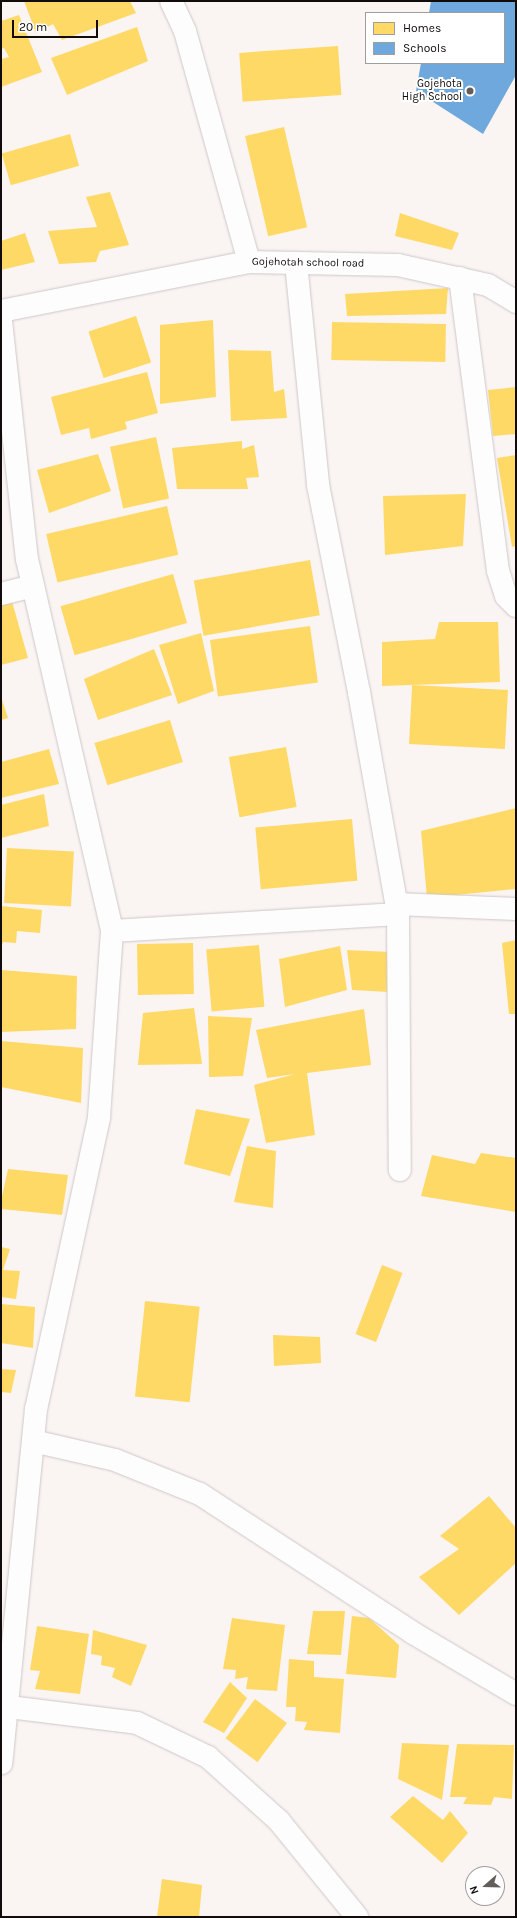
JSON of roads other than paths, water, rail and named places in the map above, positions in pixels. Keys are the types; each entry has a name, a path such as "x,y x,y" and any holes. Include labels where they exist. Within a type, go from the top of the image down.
{"street":[{"path":"171,1 185,31 249,262"},
{"name":"Gojehotah school road","path":"1,311 249,262 398,265 488,284 515,298"},
{"path":"296,263 318,485 359,692 397,909 400,1170"},
{"path":"460,278 498,571 506,596 516,606"},
{"path":"1,321 27,559 112,931 98,1118 36,1409 3,1706 1,1763"},
{"path":"1,594 33,586"},
{"path":"112,931 397,909 516,908"},
{"path":"33,1441 114,1460 200,1494 413,1633 516,1694"},
{"path":"3,1706 137,1723 208,1757 279,1821 357,1917"}],"place":[{"name":"Gojehota High School","path":"470,91"}]}
